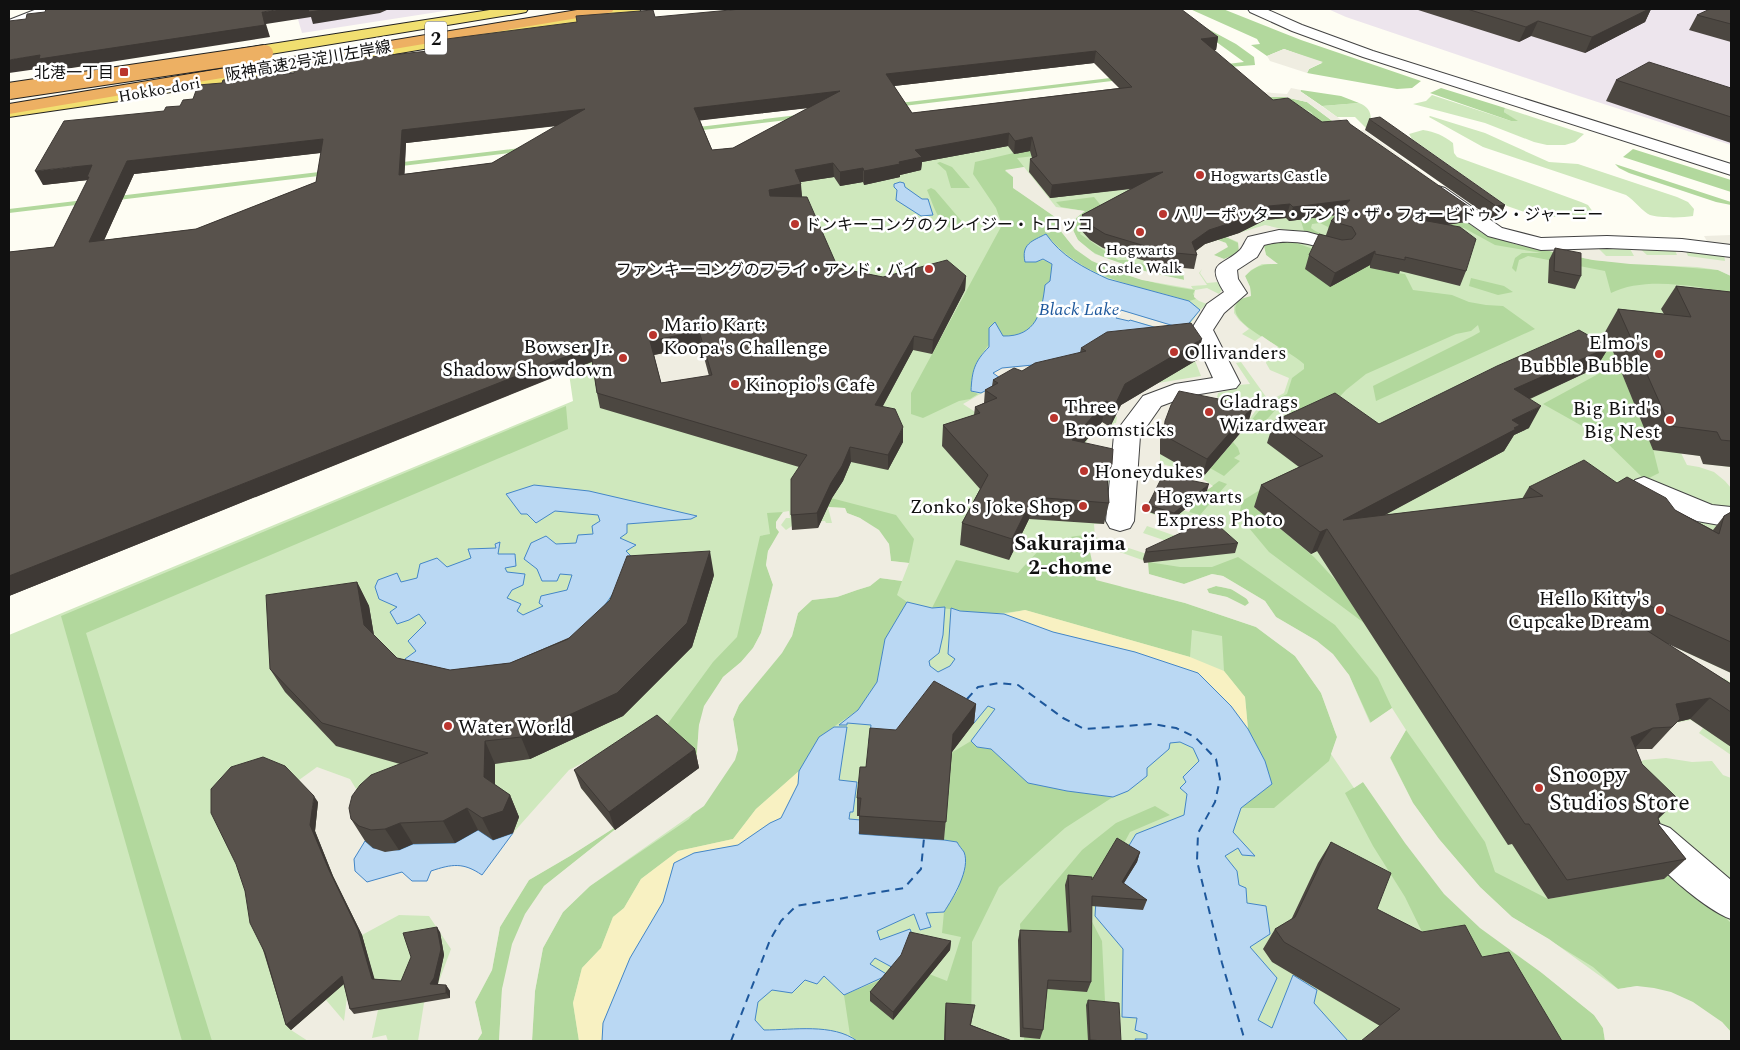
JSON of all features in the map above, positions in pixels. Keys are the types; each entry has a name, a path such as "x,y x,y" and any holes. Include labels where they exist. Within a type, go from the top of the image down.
{"highway":[{"name":"阪神高速2号淀川左岸線","path":"9,94 540,9"},
{"path":"9,102 575,9"},
{"name":"阪神高速2号淀川左岸線","path":"9,110 607,9"}],"main road":[{"name":"Hokko-dori","path":"9,94 280,47 521,9"},
{"name":"Hokko-dori","path":"9,110 128,95 634,9"}],"street":[{"path":"9,12 20,9"},
{"path":"9,25 49,9"},
{"path":"1255,9 1297,28 1368,54 1731,170"},
{"path":"1282,9 1377,46 1731,157"},
{"path":"1424,182 1495,232 1537,243 1607,242 1682,245 1731,251"},
{"path":"1120,521 1127,435 1152,401 1183,389 1228,383 1202,330 1215,309 1236,293 1228,279 1227,267 1250,253 1254,241 1276,234 1296,235 1340,247"},
{"path":"1644,486 1707,514 1731,517"},
{"path":"1657,839 1711,887 1731,901"}],"shaded area":[{"path":"295,9 457,9 302,33"},
{"path":"1328,9 1731,9 1731,145 1579,96 1346,17"},
{"path":"1284,49 1323,62 1309,69 1307,73 1270,61 1267,56"},
{"path":"1291,88 1301,90 1353,128 1358,131 1364,130 1486,219 1503,228 1540,240 1708,243 1704,236 1731,235 1731,276 1718,270 1697,267 1630,264 1593,260 1515,244 1482,233 1307,102 1285,97 1262,97 1261,92 1287,94","holes":["1629,247 1634,256 1606,256 1598,248","1638,247 1674,248 1677,255 1647,255","1685,249 1724,254 1725,261 1688,256"]},
{"path":"1024,167 1056,207 1085,211 1076,218 1073,230 1078,240 1095,254 1140,270 1184,280 1183,271 1174,267 1205,244 1218,240 1226,243 1228,247 1214,255 1224,259 1239,253 1238,242 1226,237 1265,225 1353,245 1294,238 1276,241 1264,246 1266,255 1278,264 1262,264 1245,276 1250,287 1251,296 1237,300 1234,307 1234,313 1249,329 1242,334 1255,341 1262,336 1278,347 1268,353 1266,363 1270,370 1289,378 1284,393 1269,401 1241,362 1236,363 1250,384 1238,385 1236,388 1218,393 1217,397 1225,404 1257,396 1262,402 1246,424 1160,439 1160,463 1175,468 1223,437 1246,427 1200,477 1213,486 1200,495 1189,512 1152,500 1146,512 1196,528 1190,541 1147,526 1143,533 1187,548 1153,556 1095,537 1094,524 1104,524 1106,491 1112,471 1075,463 1089,437 1093,417 1113,428 1117,417 1115,416 1121,404 1158,383 1201,376 1192,353 992,423 963,404 1003,381 993,373 1002,368 1064,362 1094,344 1181,334 1131,320 1115,318 1121,310 1186,330 1200,310 1207,304 1194,297 1195,290 1207,288 1219,294 1222,290 1218,282 1207,283 1200,273 1202,269 1199,273 1207,285 1191,286 1193,289 1142,280 1092,261 1075,249 1059,229 1058,219 1013,188 1013,177 1005,170"},
{"path":"696,315 710,376 664,398 644,347 665,354 672,351"},
{"path":"1681,453 1700,456 1704,464 1731,467 1731,488 1714,472 1687,465"},
{"path":"828,507 845,508 847,513 860,518 879,530 889,544 891,561 909,563 902,581 880,578 870,586 837,597 812,600 798,613 792,636 782,653 739,705 733,719 738,750 735,760 704,806 590,886 563,912 543,948 535,991 532,1041 499,1041 502,989 512,944 525,914 544,886 696,765 699,725 704,706 723,677 741,662 753,648 761,633 773,585 766,565 768,551 779,532 776,528 776,522 783,512 789,511 790,518 786,518 781,525 786,530 792,526 812,522 825,521 826,523 832,523"},
{"path":"1094,543 1148,562 1149,574 1184,584 1212,574 1223,576 1265,601 1276,617 1317,641 1333,654 1349,675 1370,723 1392,708 1406,730 1390,758 1413,803 1439,839 1480,887 1512,917 1549,939 1618,989 1637,986 1654,988 1671,992 1693,1002 1722,1022 1731,1032 1731,1041 1605,1041 1603,1028 1594,1015 1542,973 1480,928 1444,894 1405,843 1363,782 1354,788 1331,754 1337,737 1321,693 1295,656 1256,627 1185,603 1096,580 1090,552","holes":["1216,586 1231,589 1247,599 1249,603 1245,606 1227,597 1209,593 1207,589"]},
{"path":"1648,627 1680,643 1679,649 1731,673 1731,683 1724,678 1720,682 1668,645 1731,712"},
{"path":"1691,720 1703,728 1699,733 1731,755 1731,778 1723,775 1712,761 1692,762 1666,758 1644,760 1625,768 1634,749 1652,748 1657,726"},
{"path":"624,741 581,788 614,828 529,880 500,927 492,970 475,1002 482,1033 477,1041 418,1041 424,1003 438,984 451,949 429,916 399,915 362,935 333,876 315,831 318,802 299,780 317,767 350,779 370,812 363,830 365,841 354,860 355,871 367,881 402,872 431,871 451,864 473,868 482,874 513,833 569,770"},
{"path":"348,989 378,1010 372,1038 386,1035 388,1041 308,1041 291,1030 326,1000 344,1021"}],"green space":[{"path":"1171,9 1236,44 1254,57 1255,65 9,213 9,209 1244,62"},
{"path":"1190,9 1223,9 1301,40 1421,81 1412,88 1397,89 1307,73 1309,69 1322,63 1284,49 1267,56 1251,45 1260,44 1257,39"},
{"path":"1441,88 1505,108 1504,112 1518,121 1511,121 1430,93"},
{"path":"1301,90 1341,96 1359,103 1322,106"},
{"path":"1432,95 1511,121 1517,121 1504,112 1505,108 1584,134 1575,142 1565,145 1547,145 1534,142 1485,123 1413,104 1426,101"},
{"path":"1262,97 1285,97 1307,102 1482,233 1515,244 1593,260 1718,270 1731,276 1731,293 1687,285 1655,284 1624,288 1611,293 1605,271 1528,256 1519,260 1516,272 1512,268 1515,258 1522,253 1542,253 1495,245 1464,228 1451,225 1311,112 1299,106 1136,111"},
{"path":"1300,102 1476,231 1632,247 1731,253 1731,1041 9,1041 9,635 573,401 540,174"},
{"path":"1359,103 1367,108 1370,114 1371,121 1368,130 1355,117 1337,117 1322,106"},
{"path":"1430,116 1485,133 1549,162 1578,164 1677,197 1688,202 1694,209 1693,216 1659,217 1650,215 1626,195 1483,147"},
{"path":"1423,130 1439,134 1453,143 1454,153 1457,157 1581,202 1588,205 1593,212 1591,215 1536,216 1507,206 1412,139 1409,134"},
{"path":"1078,138 1069,152 1017,158 1024,167 1005,171 1013,177 1014,188 1058,219 1065,235 1077,249 1094,261 1136,278 1195,290 1193,294 1196,299 1189,301 1112,279 1077,262 1061,250 1046,234 1036,262 1044,260 1052,264 1050,281 1045,285 1039,314 1030,328 1014,335 1003,336 999,332 981,355 971,391 978,394 923,418 911,414 911,393 1002,225 996,208 973,174 975,162"},
{"path":"1633,149 1731,180 1731,192 1623,157"},
{"path":"940,162 952,167 970,188 951,188 946,171 937,163"},
{"path":"1615,164 1731,202 1731,205 1716,202 1629,173"},
{"path":"931,188 935,190 964,224 964,229 949,228 944,224 936,212 927,190"},
{"path":"1094,197 1103,208 1091,209 1093,215 1082,228 1080,234 1118,260 1174,267 1183,271 1185,280 1136,269 1115,262 1096,254 1082,244 1074,232 1076,219 1084,211 1061,207 1056,202"},
{"path":"1317,206 1330,216 1339,216 1362,235 1340,242 1341,239 1329,231 1328,227 1320,223 1312,224 1311,228 1333,240 1304,231 1301,221 1308,219"},
{"path":"1226,237 1240,244 1239,253 1224,259 1213,255 1226,243 1218,240"},
{"path":"1276,241 1291,241 1313,249 1383,262 1379,270 1405,274 1413,290 1452,295 1469,302 1503,306 1535,329 1376,401 1373,386 1480,332 1478,325 1471,331 1456,334 1366,374 1346,390 1328,409 1307,419 1287,409 1278,407 1261,426 1249,423 1264,405 1287,394 1292,378 1304,369 1304,364 1297,358 1243,323 1235,309 1238,303 1251,295 1245,276 1260,266 1277,264 1266,255 1264,246"},
{"path":"1471,278 1504,286 1513,292 1498,295 1469,286"},
{"path":"1605,332 1653,449 1659,473 1645,480 1600,436 1543,404 1613,366 1578,347"},
{"path":"566,406 568,429 86,633 212,1041 182,1041 61,616"},
{"path":"1233,442 1240,454 1234,458 1240,461 1224,476 1210,468"},
{"path":"1289,472 1254,507 1314,557 1338,583 1364,623 1269,552 1239,516 1242,501"},
{"path":"1219,481 1227,484 1200,515 1189,512 1200,495"},
{"path":"831,498 896,515 914,539 909,563 891,561 889,544 860,518 847,513 845,508 828,507"},
{"path":"783,512 776,522 780,532 768,551 766,565 773,584 761,633 753,648 741,662 723,677 699,725 696,765 661,733 713,662 737,637 760,536 770,534 767,513"},
{"path":"1088,535 1094,543 1090,552 1122,587 1185,603 1256,627 1295,656 1321,693 1337,737 1329,761 1274,808 1241,808 1265,761 1248,729 1245,697 1224,671 1222,636 1192,630 1190,657 1025,610 986,613 932,608 956,560 1018,573 1034,555 1048,544 1064,538"},
{"path":"1238,557 1335,625 1378,678 1392,708 1371,723 1349,675 1317,641 1276,617 1265,601 1223,576 1212,574 1184,584 1148,574 1148,562 1180,567 1212,567"},
{"path":"880,578 902,581 897,595 907,602 885,639 877,682 858,710 819,737 799,771 756,809 733,839 678,851 641,879 624,908 613,917 601,948 582,968 573,1003 579,1041 532,1041 535,991 543,948 563,912 590,886 689,819 738,750 733,719 739,705 792,636 798,613 812,600 837,597 870,586"},
{"path":"1216,586 1239,593 1249,603 1245,606 1227,597 1208,593 1207,589"},
{"path":"1406,730 1485,842 1495,872 1548,899 1663,879 1650,861 1711,904 1731,923 1731,1032 1722,1022 1637,986 1618,989 1593,967 1512,917 1480,887 1439,839 1413,803 1390,757"},
{"path":"971,741 977,747 991,749 1028,783 1067,791 1113,797 1065,828 999,887 972,942 971,1041 857,1041 850,1035 844,995 890,976 901,963 947,981 961,937 942,933 944,912 958,890 964,854 957,843 944,840 951,753"},
{"path":"1363,782 1381,806 1542,973 1594,1015 1603,1028 1605,1041 1529,1041 1427,942 1405,897 1373,846 1345,793"},
{"path":"1155,806 1170,815 1130,832 1087,912 1102,941 1107,1041 1024,1041 1025,1011 1020,924 1082,850 1116,823"},
{"path":"614,828 615,830 544,886 502,989 499,1041 477,1041 482,1033 475,1002 492,970 500,927 529,880"}],"sand":[{"path":"1025,610 1190,657 1224,671 1245,697 1248,729 1231,706 1135,652 1053,632 1004,614"},
{"path":"799,771 798,784 782,818 770,823 738,845 694,853 674,863 663,902 630,958 603,1023 602,1041 579,1041 573,1003 582,968 601,948 613,917 624,908 641,879 678,851 733,839 756,809"}],"water":[{"path":"904,183 905,187 922,199 928,199 933,215 921,216 896,200 897,190 894,184"},
{"name":"Black Lake","path":"1046,234 1066,255 1099,275 1189,301 1200,310 1184,329 1121,310 1116,318 1130,320 1181,335 1094,344 1064,362 1002,368 993,373 1004,381 981,393 971,391 975,367 980,357 989,347 989,328 995,322 1003,336 1014,335 1030,327 1039,313 1045,285 1050,281 1052,264 1043,259 1036,262 1025,262 1024,256 1026,247 1029,244"},
{"path":"534,485 589,491 697,516 691,519 627,524 627,533 620,538 636,545 626,551 636,561 576,646 538,668 439,675 412,666 405,659 416,651 408,641 426,623 419,614 397,624 390,612 397,607 379,599 375,587 378,580 397,573 401,582 417,578 420,564 437,558 447,567 471,558 468,549 496,548 495,544 500,542 498,554 515,554 516,566 505,568 507,572 525,574 523,585 512,590 507,598 521,604 517,611 523,615 543,606 539,603 541,596 567,590 572,575 560,574 557,581 542,581 537,569 524,559 531,543 546,536 556,544 576,543 578,535 593,534 592,526 600,521 598,515 555,511 536,523 527,514 521,514 506,494"},
{"path":"907,602 932,608 945,607 943,635 939,653 929,661 930,666 938,672 950,666 955,659 948,654 951,608 960,611 1004,614 1053,632 1135,652 1198,673 1231,706 1248,729 1265,761 1272,784 1241,808 1233,832 1255,856 1242,855 1238,848 1225,856 1237,871 1239,885 1246,888 1247,903 1266,906 1270,934 1250,947 1277,978 1258,1020 1272,1028 1293,975 1317,990 1314,1003 1348,1041 1136,1041 1135,1039 1147,1039 1147,1034 1135,1030 1137,1018 1122,1017 1123,949 1095,916 1096,900 1136,834 1184,815 1187,794 1180,788 1186,782 1183,777 1199,761 1193,748 1180,742 1170,743 1169,749 1147,768 1147,776 1128,791 1113,797 1067,791 1028,783 991,749 977,747 971,741 995,709 988,706 974,723 949,708 891,743 869,741 871,725 847,723 847,725 839,725 858,710 877,682 885,639"},
{"path":"834,727 847,727 839,780 857,782 853,812 850,812 849,819 861,820 859,834 957,842 964,852 966,859 960,883 944,912 926,913 931,927 920,930 914,914 877,931 880,940 910,929 914,939 899,971 875,958 870,964 888,975 844,995 824,976 817,984 805,980 792,993 772,990 758,1002 755,1020 764,1030 825,1030 847,1035 857,1041 602,1041 603,1023 630,958 663,902 674,863 694,853 738,845 770,823 781,818 798,784 799,771 819,737"},
{"path":"478,830 493,840 513,833 482,875 463,866 451,866 431,871 427,881 412,881 402,872 367,882 355,871 354,859 365,841 373,848 399,850 413,844 455,843"}],"building":[{"path":"46,9 283,9 262,12 265,25 39,59 40,55 9,60 9,21 26,19 27,14 45,12"},
{"path":"308,9 329,9 309,12"},
{"path":"741,9 1181,9 1218,37 1201,39 1273,100 1288,98 1322,122 1347,120 1350,124 1471,208 1411,218 1460,227 1476,239 1466,271 1405,257 1405,260 1375,254 1375,251 1335,273 1309,255 1319,234 1342,240 1352,239 1356,234 1352,227 1331,221 1350,200 1293,207 1290,204 1269,206 1243,219 1209,230 1192,242 1197,255 1165,252 1105,234 1092,226 1082,215 1163,172 1052,185 1030,159 1037,156 1032,137 1015,141 1009,133 915,150 922,157 899,162 900,164 864,171 863,168 840,172 833,163 795,170 801,184 769,190 770,196 807,197 838,268 883,277 947,260 966,276 933,340 914,336 875,405 895,409 903,427 888,455 850,447 817,513 791,515 791,479 807,455 597,393 590,347 9,576 9,252 54,247 89,177 87,177 92,165 35,171 64,121 164,111 166,107 180,106 183,100 193,99 198,85 222,83 223,80 294,73 296,65 428,51 429,45 439,44 439,40 577,22 576,16 653,10 655,17","holes":["1096,51 1132,87 912,113 886,74","840,91 733,148 712,150 694,108","585,109 492,163 399,175 402,130","323,139 316,182 196,229 89,242 127,161","699,331 712,375 661,383 650,341"]},
{"path":"1467,9 1649,9 1592,37 1538,21 1526,27"},
{"path":"1710,9 1731,9 1731,24 1697,15"},
{"path":"1649,62 1731,88 1731,117 1616,80"},
{"path":"1380,117 1505,205 1496,206 1369,119"},
{"path":"1555,248 1581,253 1581,276 1554,271"},
{"path":"1676,286 1731,292 1731,441 1721,440 1717,432 1670,426 1618,309 1691,317"},
{"path":"1191,323 1202,339 1125,384 1115,405 1106,401 1072,440 1113,449 1112,464 1107,476 1109,503 1033,497 1012,539 962,523 988,475 943,425 980,413 975,407 997,398 985,390 998,383 993,380 1014,368 1022,371 1035,363 1086,351 1081,348 1107,332"},
{"path":"1579,330 1609,347 1514,389 1541,406 1512,420 1520,425 1514,428 1516,429 1343,520 1543,496 1529,487 1584,460 1617,483 1627,477 1666,498 1675,510 1719,534 1724,516 1731,512 1731,642 1630,597 1621,614 1731,684 1731,712 1710,698 1676,704 1680,719 1672,727 1653,728 1631,737 1642,764 1676,797 1677,801 1663,807 1658,818 1660,823 1658,824 1686,859 1567,880 1529,824 1525,824 1327,529 1320,532 1261,485 1323,456 1274,421 1335,393 1379,424 1497,366"},
{"path":"1179,391 1253,406 1207,459 1165,436 1165,421"},
{"path":"1163,475 1209,484 1174,513 1148,505"},
{"path":"1211,519 1238,543 1147,552 1146,549"},
{"path":"710,551 687,623 617,693 521,737 485,741 484,777 510,795 503,811 482,818 467,808 443,821 400,823 385,829 371,830 359,826 351,819 349,808 352,796 360,785 371,775 428,753 322,723 270,669 266,595 357,582 364,625 397,658 450,670 510,663 568,639 610,600 627,556"},
{"path":"934,681 976,704 953,734 946,822 859,816 861,798 857,798 860,767 866,767 870,728 896,730"},
{"path":"657,715 695,749 609,812 574,770"},
{"path":"263,757 285,766 314,796 310,825 358,930 372,979 401,981 411,957 403,933 437,927 441,949 434,978 430,984 446,985 446,993 350,1009 342,976 286,1025 265,953 250,923 245,891 236,864 211,813 211,789 231,767"},
{"path":"1117,838 1140,852 1122,882 1147,900 1092,896 1091,982 1048,980 1043,1030 1023,1028 1020,930 1071,932 1068,875 1092,877 1092,880"},
{"path":"1331,842 1391,873 1377,909 1422,932 1465,925 1482,957 1509,952 1562,1041 1361,1041 1400,1009 1284,942 1275,929 1295,917"},
{"path":"910,932 951,941 893,1012 870,992 901,955"},
{"path":"1088,1000 1119,1003 1121,1041 1090,1040"},
{"path":"946,1003 975,1005 970,1025 1012,1041 945,1041"}],"ferry route":[{"path":"967,699 978,687 999,683 1018,685 1063,718 1084,729 1153,724 1176,728 1195,737 1216,759 1220,779 1215,802 1198,833 1197,861 1222,963 1245,1041"},
{"path":"731,1041 770,940 781,921 796,906 904,888 921,869 924,838"}],"place":[{"name":"北港一丁目","path":"124,72"},
{"name":"Hogwarts Castle","path":"1200,175"},
{"name":"ハリーポッター・アンド・ザ・フォービドゥン・ジャーニー","path":"1163,214"},
{"name":"ドンキーコングのクレイジー・トロッコ","path":"795,224"},
{"name":"Hogwarts Castle Walk","path":"1140,232"},
{"name":"ファンキーコングのフライ・アンド・バイ","path":"929,269"},
{"name":"Mario Kart: Koopa's Challenge","path":"653,335"},
{"name":"Ollivanders","path":"1174,352"},
{"name":"Elmo's Bubble Bubble","path":"1659,354"},
{"name":"Bowser Jr. Shadow Showdown","path":"623,358"},
{"name":"Kinopio's Cafe","path":"735,384"},
{"name":"Gladrags Wizardwear","path":"1209,412"},
{"name":"Three Broomsticks","path":"1054,418"},
{"name":"Big Bird's Big Nest","path":"1670,420"},
{"name":"Honeydukes","path":"1084,471"},
{"name":"Zonko's Joke Shop","path":"1083,506"},
{"name":"Hogwarts Express Photo","path":"1146,508"},
{"name":"Hello Kitty's Cupcake Dream","path":"1660,610"},
{"name":"Water World","path":"448,726"},
{"name":"Snoopy Studios Store","path":"1539,788"}],"district":[{"name":"Sakurajima 2-chome","path":"1070,555"}]}
